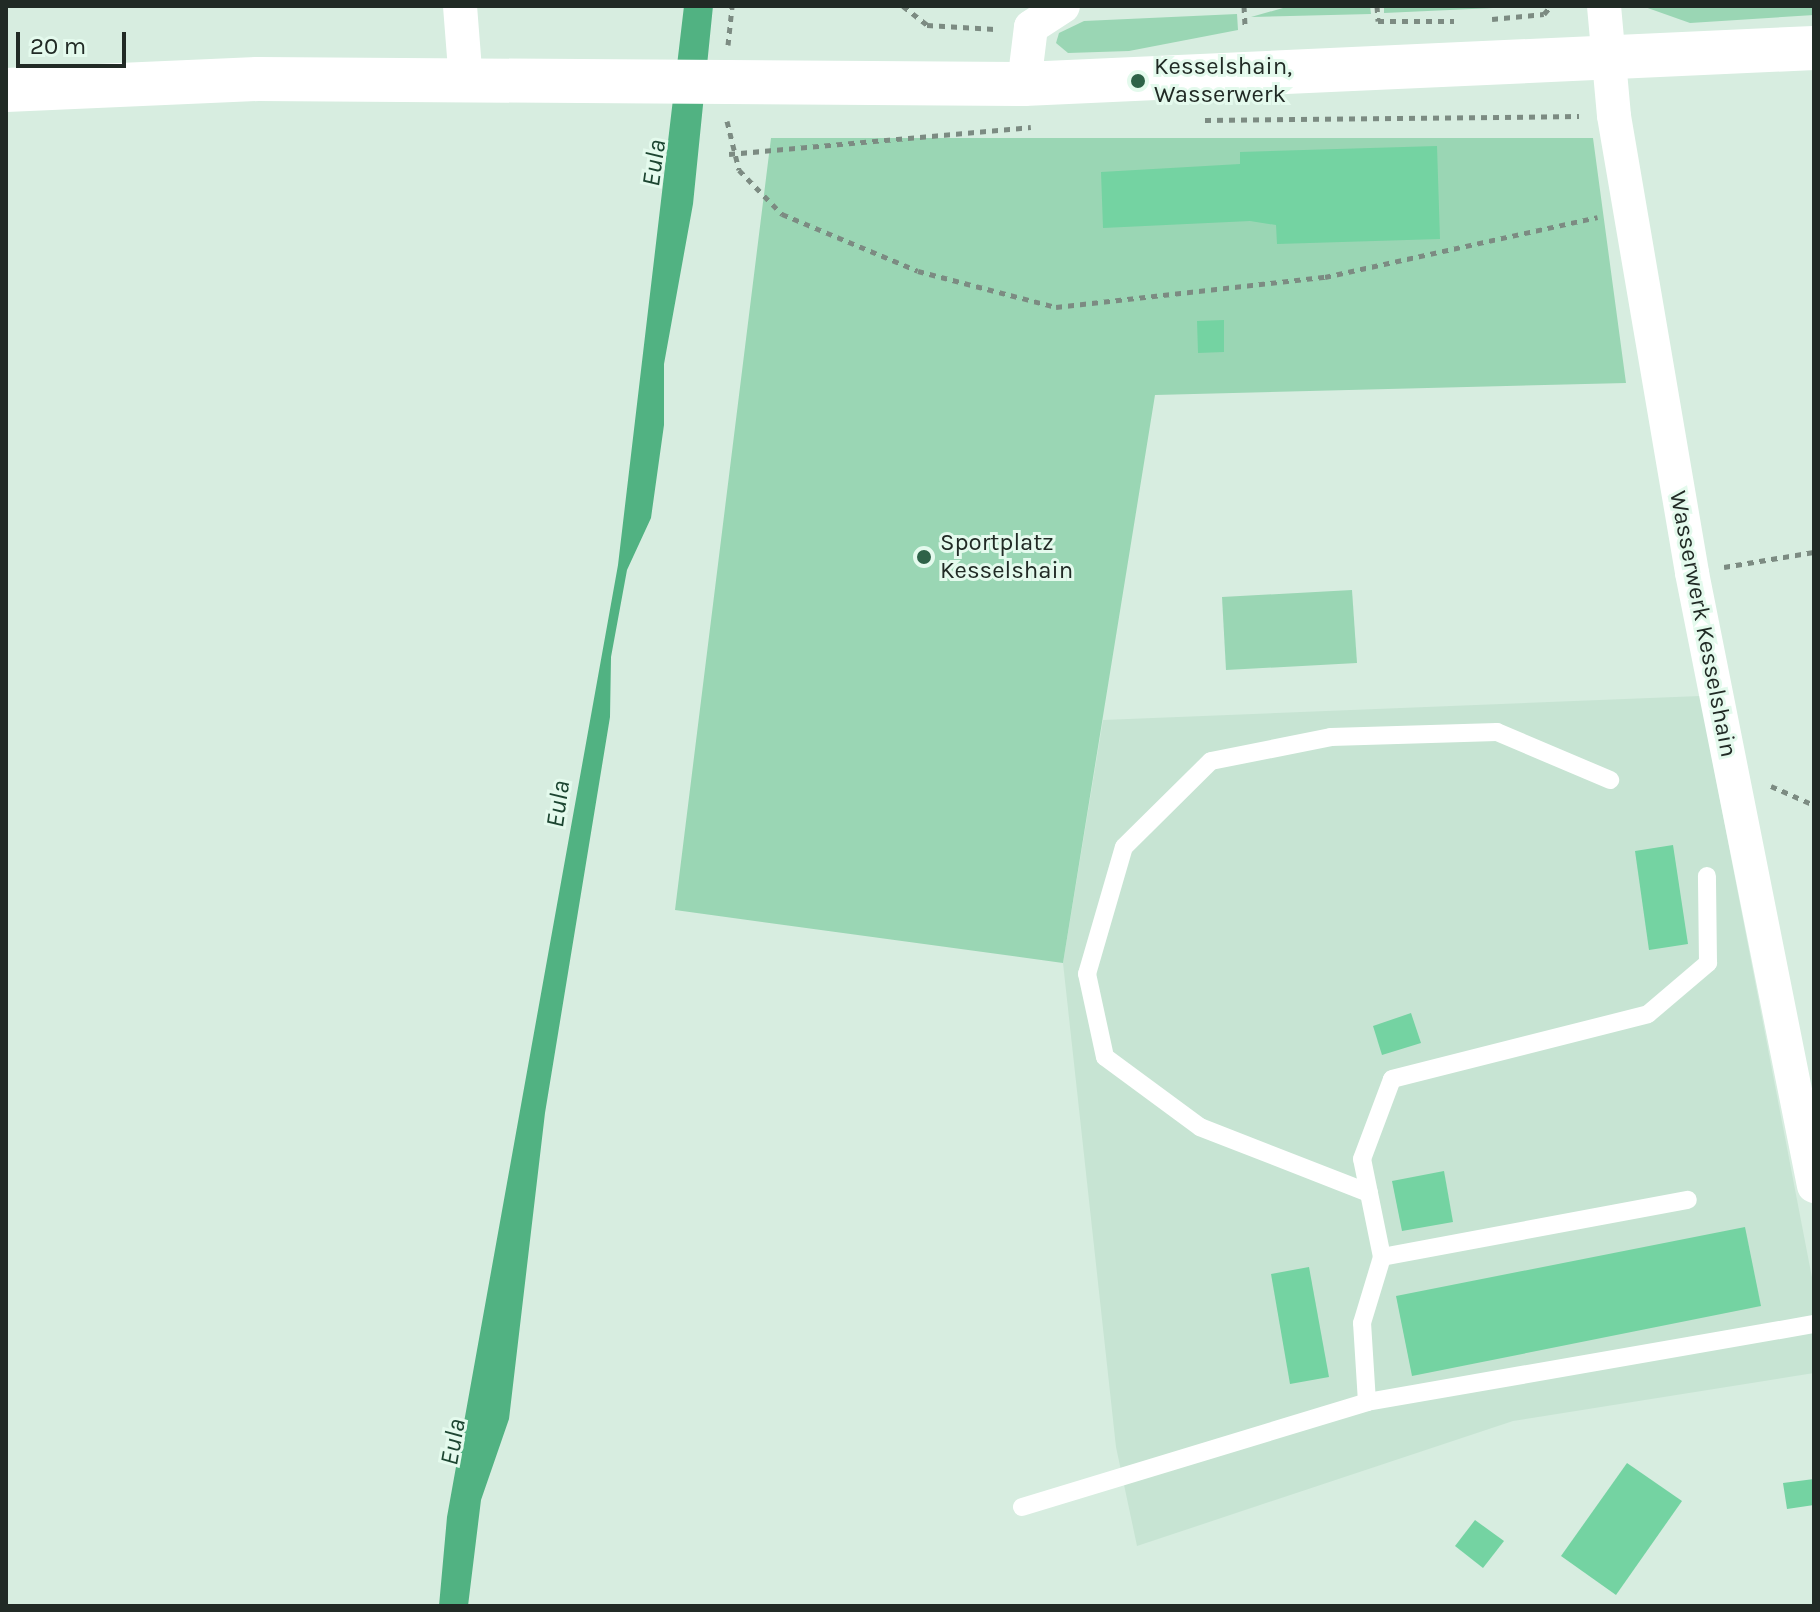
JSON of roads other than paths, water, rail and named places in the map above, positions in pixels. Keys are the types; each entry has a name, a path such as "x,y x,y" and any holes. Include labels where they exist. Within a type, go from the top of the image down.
{"main road":[{"path":"6,90 258,79 768,86 1024,84 1814,48"}],"street":[{"path":"460,6 466,83"},
{"path":"1024,84 1031,27 1063,6"},
{"name":"Wasserwerk Kesselshain","path":"1604,6 1606,59 1614,116 1692,573 1814,1186"}],"lane":[{"path":"1369,1193 1200,1127 1105,1057 1087,974 1124,847 1211,761 1331,737 1497,732 1610,780"},
{"path":"1367,1402 1362,1323 1382,1257 1362,1159 1392,1079 1648,1014 1708,963 1707,876"},
{"path":"1382,1257 1688,1200"},
{"path":"1022,1507 1367,1402 1814,1324"}],"place":[{"name":"Kesselshain, Wasserwerk","path":"1138,81"},
{"name":"Sportplatz Kesselshain","path":"924,557"}],"water label":[{"name":"Eula","path":"654,163"},
{"name":"Eula","path":"558,804"},
{"name":"Eula","path":"453,1442"}]}
